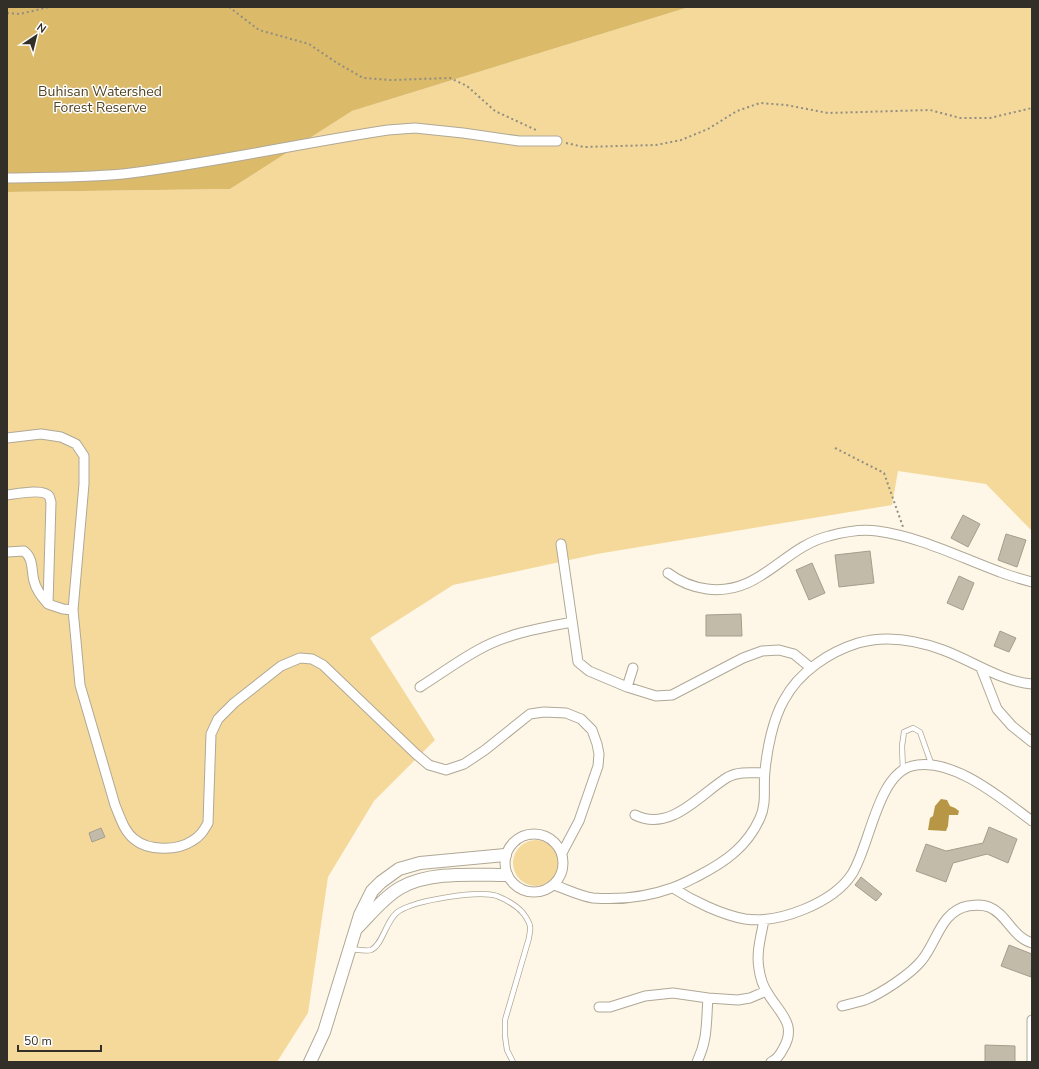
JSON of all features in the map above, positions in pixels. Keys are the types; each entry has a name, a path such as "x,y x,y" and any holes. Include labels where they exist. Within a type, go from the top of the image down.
{"street":[{"path":"7,178 69,177 130,173 222,159 388,130 415,128 492,136 520,141 557,141"},
{"path":"7,438 41,434 61,437 76,444 84,456 84,484 73,610 80,685 121,821 128,833 134,839 143,845 154,848 181,846 192,842 204,831 208,823 211,734 218,719 234,703 281,666 300,658 312,659 324,665 416,754 429,765 446,770 464,764 485,750 530,714 544,712 566,713 581,720 592,730 599,754 598,766 579,821 562,853"},
{"path":"7,495 45,492 50,496 48,604"},
{"path":"668,572 686,584 698,588 719,590 738,586 757,579 786,557 827,536 850,532 876,531 938,547 1002,573 1032,582"},
{"path":"561,544 578,662 589,671 627,687 656,696 672,694 743,658 762,651 778,650 794,654 811,668"},
{"path":"7,552 24,551 29,555 34,582 38,592 48,604 62,609 73,610"},
{"path":"420,687 478,650 499,640 529,630 572,622"},
{"path":"554,885 592,897 609,898 645,896 673,888 718,866 734,854 750,836 760,818 764,801 764,773 766,758 774,726 784,700 796,683 811,668 836,652 859,643 886,639 912,640 944,650 981,668 1019,683 1032,684"},
{"path":"627,687 633,668"},
{"path":"981,668 997,709 1012,726 1032,742"},
{"path":"673,888 699,903 745,919 764,920 811,907 841,886 852,874 863,851 877,809 888,786 903,770 911,766 931,764 949,768 982,785 1032,821"},
{"path":"635,815 644,820 656,820 675,814 692,804 728,777 738,773 764,773"},
{"path":"530,833 550,837 562,853 564,864 561,876 554,885 548,889 535,892 528,891 515,886 506,875 505,855 512,843 517,838 530,833"},
{"path":"310,1062 324,1032 364,904 372,891 381,882 399,869 420,863 505,855"},
{"path":"356,929 389,896 400,888 417,880 432,877 472,874 506,875"},
{"path":"842,1006 880,993 911,971 922,960 944,922 953,913 965,907 977,904 990,907 1000,914 1019,937 1024,941 1032,943"},
{"path":"764,920 758,955 759,969 766,992 786,1019 789,1029 788,1040 782,1052 774,1061"},
{"path":"599,1007 610,1007 645,996 673,993 708,998 738,1000 750,998 766,992"},
{"path":"696,1062 703,1049 706,1039 708,998"},
{"path":"1032,1020 1032,1062"}],"lane":[{"path":"903,770 902,746 904,732 913,728 920,732 931,764"},
{"path":"349,949 370,950 376,947 391,918 397,912 408,906 440,899 479,895 496,896 509,902 520,910 526,917 530,926 529,938 505,1020 507,1050 513,1062"}],"path":[{"path":"7,13 20,14 49,7"},
{"path":"229,7 260,30 309,44 363,78 391,80 450,78 468,86 495,111 537,131"},
{"path":"557,141 584,147 656,145 682,140 708,129 737,111 760,104 786,105 828,113 930,110 960,118 990,118 1032,108"},
{"path":"835,448 884,473 907,538"}],"shaded area":[{"path":"689,7 1032,7 1032,531 986,484 898,471 892,505 597,554 453,585 370,638 435,740 374,801 328,877 308,1013 277,1062 7,1062 7,192 230,189 352,111"},
{"path":"941,799 947,800 950,806 959,811 958,815 949,815 946,831 928,830 930,818 933,816 935,806"},
{"path":"541,840 553,846 558,854 558,872 553,880 545,885 531,886 519,880 514,872 513,858 519,846 527,841"}],"green space":[{"name":"Buhisan Watershed Forest Reserve","path":"7,7 689,7 352,111 230,189 7,192"}],"building":[{"path":"963,515 980,524 968,547 951,538"},
{"path":"1006,534 1026,540 1017,567 998,560"},
{"path":"870,551 874,583 839,587 835,555"},
{"path":"812,563 825,593 809,600 796,570"},
{"path":"959,576 974,583 963,610 947,603"},
{"path":"741,614 742,636 706,636 706,615"},
{"path":"1000,631 1016,638 1009,652 994,646"},
{"path":"989,827 1017,839 1008,863 987,854 953,863 946,882 916,871 926,844 946,851 983,843"},
{"path":"101,828 105,837 92,842 89,833"},
{"path":"861,877 882,894 876,901 855,885"},
{"path":"1009,945 1032,954 1031,977 1001,966"},
{"path":"985,1045 1015,1046 1015,1062 985,1062"}]}
